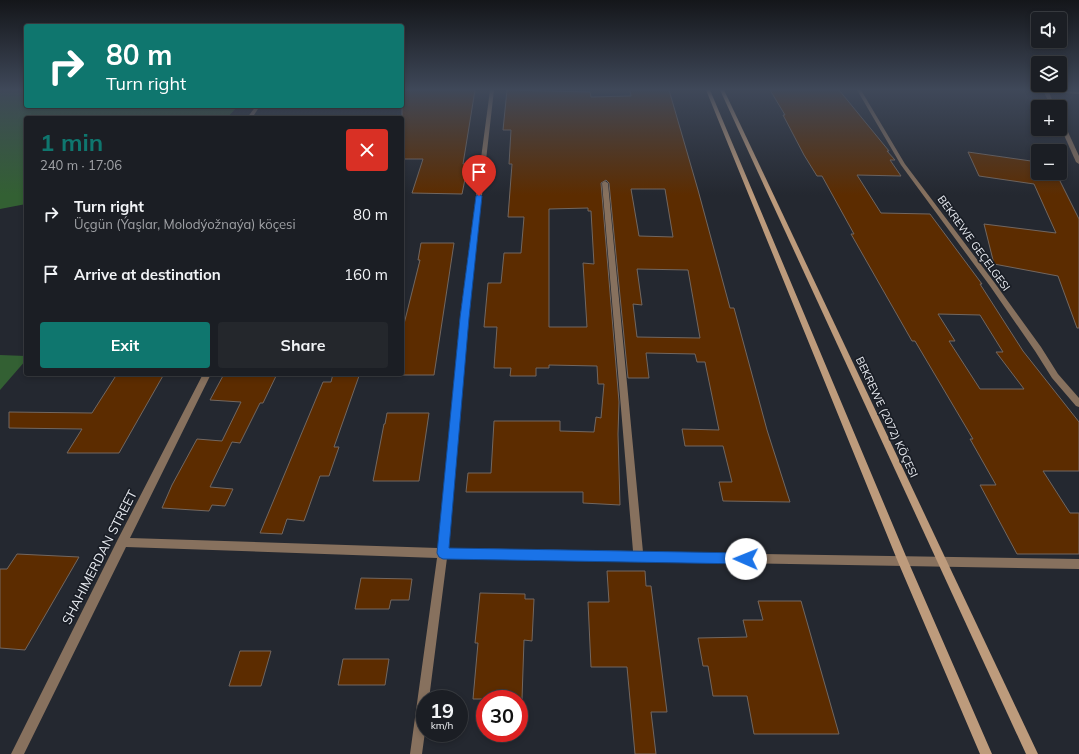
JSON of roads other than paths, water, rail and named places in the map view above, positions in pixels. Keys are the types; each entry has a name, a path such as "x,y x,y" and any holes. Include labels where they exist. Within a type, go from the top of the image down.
{"main road":[{"path":"723,125 903,562 986,754"},
{"name":"BEKREWE (2072) KÖÇESI","path":"738,125 1032,754"}],"street":[{"path":"416,754 443,553 464,318 488,125"},
{"name":"BEKREWE GEÇELGESI","path":"880,125 903,164 992,284 1038,349 1055,376 1079,404"},
{"path":"1067,136 1079,162"},
{"path":"605,183 638,557"},
{"name":"SHAHIMERDAN STREET","path":"17,754 206,376"},
{"path":"122,542 443,553 942,563 1079,564"}]}
